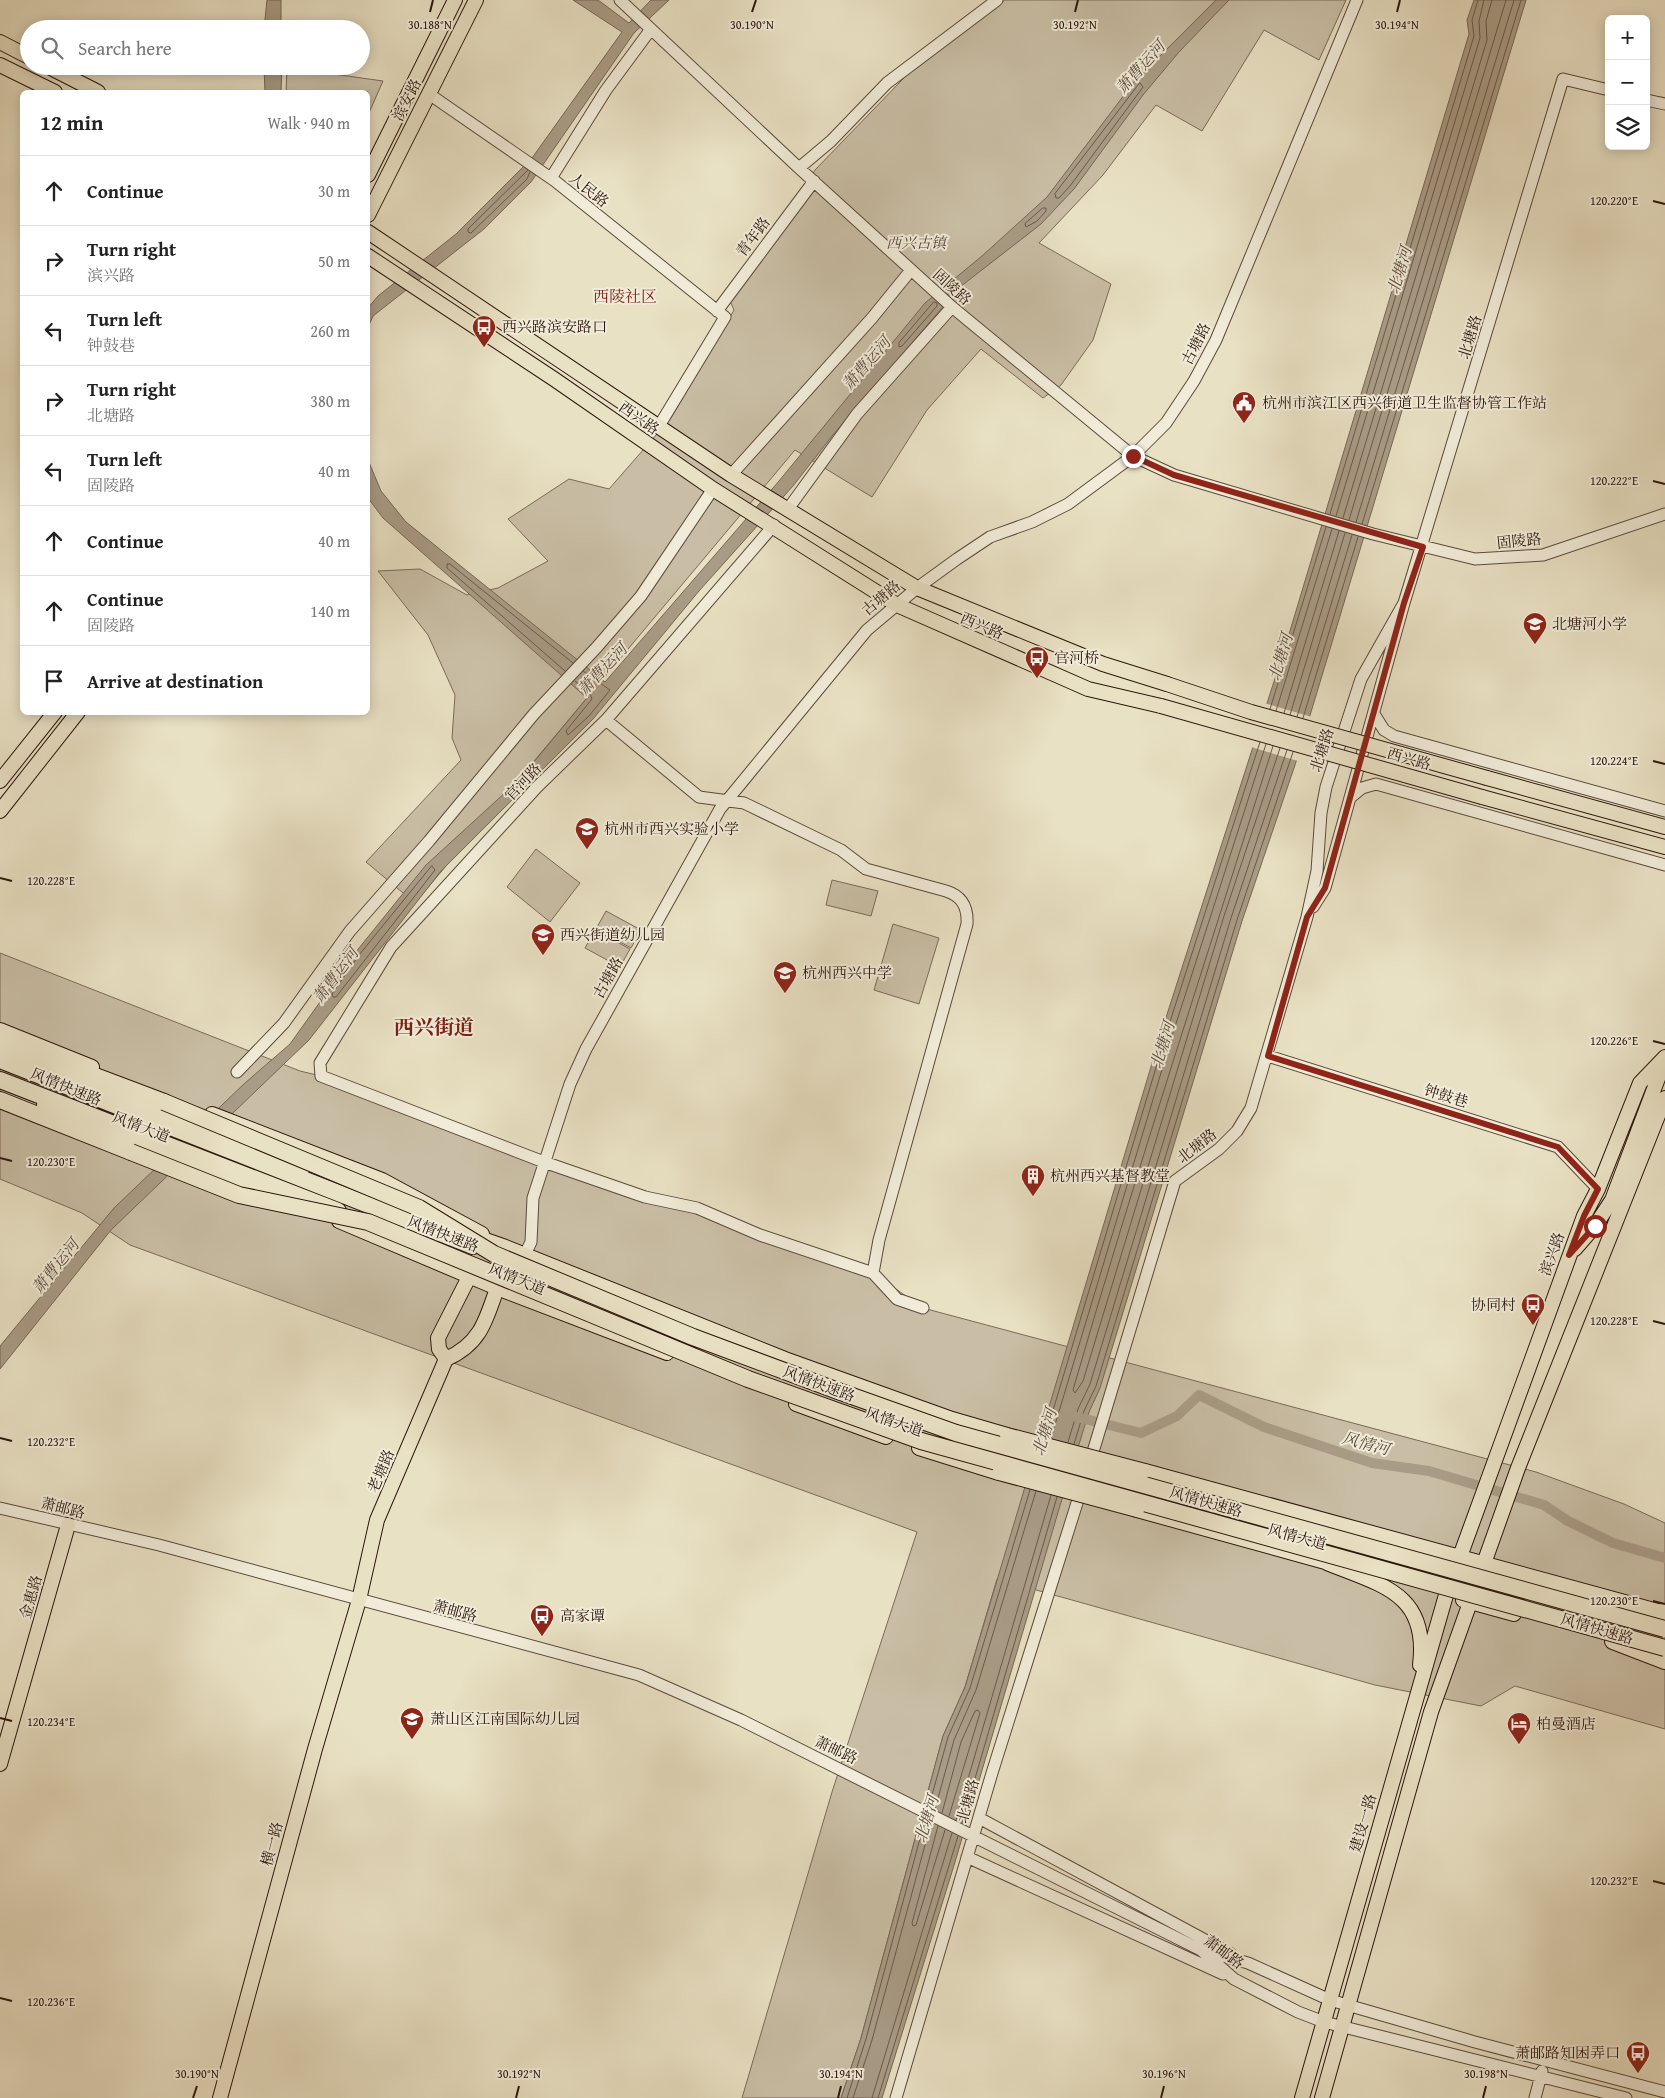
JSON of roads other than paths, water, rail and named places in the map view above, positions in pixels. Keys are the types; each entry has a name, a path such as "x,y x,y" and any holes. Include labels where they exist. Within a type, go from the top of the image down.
{"highway":[{"path":"0,1040 164,1102 419,1208 499,1250"},
{"name":"风情快速路","path":"0,1060 499,1250 711,1344 956,1433 1665,1629"},
{"name":"风情快速路","path":"0,1080 368,1222 748,1379 921,1441 1665,1648"},
{"path":"0,1100 136,1148 239,1195 368,1222"},
{"path":"1613,1641 1665,1661"}],"main road":[{"name":"滨安路","path":"370,171 455,0"},
{"name":"滨安路","path":"370,211 476,0"},
{"path":"0,42 20,52"},
{"path":"0,65 20,75"},
{"path":"20,75 51,90"},
{"path":"65,75 94,90"},
{"name":"西兴路","path":"370,233 731,474 917,588 1103,664 1251,712 1665,827"},
{"name":"西兴路","path":"370,257 554,379 713,489 772,524 897,605 1088,689 1161,706 1665,847"},
{"path":"0,781 53,715"},
{"path":"0,811 76,715"},
{"path":"0,1030 382,1180 499,1250"},
{"name":"风情大道","path":"0,1048 22,1060 223,1136 399,1206 429,1221 499,1250 526,1256 785,1359 952,1419 1459,1558 1664,1612"},
{"path":"1569,1255 1595,1226 1612,1200 1665,1058"},
{"name":"滨兴路","path":"1459,1558 1495,1462 1510,1414 1584,1216 1598,1189 1640,1082 1665,1058"},
{"name":"风情大道","path":"0,1088 136,1148 196,1165 338,1220 469,1277 578,1321 720,1373 834,1419 999,1473 1665,1655"},
{"path":"1322,2098 1431,1712 1518,1468 1665,1098"},
{"path":"469,1277 438,1338 439,1348 446,1359 462,1352 474,1340 486,1322 497,1288"},
{"name":"老塘路","path":"359,1600 377,1520 446,1359"},
{"name":"金惠路","path":"0,1764 68,1525"},
{"name":"建设一路","path":"1302,2098 1446,1595 1459,1558"},
{"path":"1322,1561 1386,1587 1403,1598 1414,1614 1422,1634 1415,1706"},
{"name":"横一路","path":"220,2098 315,1748 359,1600"}],"street":[{"name":"固陵路","path":"620,0 798,168 950,305 1133,456 1174,475 1373,534 1475,559 1543,555 1665,514"},
{"path":"798,168 830,141 887,83 997,0"},
{"name":"古塘路","path":"497,1288 513,1279 526,1256 531,1242 534,1198 544,1162 570,1084 586,1049 720,808 727,802 867,630 917,588 990,537 1032,522 1068,504 1133,456 1166,423 1194,381 1216,340 1357,0"},
{"path":"550,178 606,90 651,29"},
{"name":"北塘路","path":"1307,917 1325,888 1404,603 1423,547 1563,79 1605,89"},
{"name":"人民路","path":"429,94 550,178 721,314"},
{"path":"1650,101 1665,104"},
{"name":"青年路","path":"659,426 721,314 814,181"},
{"path":"731,474 872,318 911,270"},
{"path":"786,508 857,414 950,305"},
{"path":"237,1072 284,1023 350,931 429,841 534,714 597,647 641,596 713,489"},
{"name":"官河路","path":"544,1162 321,1076 320,1063 391,947 537,787 606,720 772,524"},
{"name":"北塘路","path":"896,2098 973,1837 1176,1182 1219,1149 1237,1131 1252,1108 1307,917 1317,872 1321,813 1326,787 1361,679 1404,603"},
{"name":"西兴路","path":"1374,714 1384,730 1394,736 1665,811"},
{"path":"606,720 699,797 744,803 841,850 866,869 956,894 964,903 967,913 967,924 879,1240 873,1273"},
{"path":"1351,797 1362,788 1376,784 1665,865"},
{"name":"钟鼓巷","path":"1268,1056 1558,1147 1598,1189"},
{"path":"544,1162 645,1197 697,1208 760,1236 873,1273 897,1299 923,1308"},
{"name":"萧邮路","path":"0,1508 159,1545 639,1675 698,1699 1201,1950 1234,1979 1298,2012 1324,2022 1626,2098"},
{"path":"979,1818 1248,1963 1330,2000 1665,2092"},
{"path":"967,1857 1234,1979"},
{"path":"1201,1950 1248,1963"},
{"path":"1535,2098 1544,2060"}],"water":[{"path":"267,0 281,0 281,20 265,20"},
{"path":"573,0 598,0 629,23 651,0 669,0 634,33 531,182 484,229 373,316 370,323 370,306 378,296 456,234 532,158 622,32"},
{"path":"1216,0 1229,0 1179,52 1143,95 1074,189 1041,224 960,287 832,436 793,486 699,591 593,719 441,871 309,1040 111,1230 0,1369 0,1346 114,1208 245,1083 290,1044 355,953 426,865 519,780 587,698 383,518 370,501 370,465 381,491 406,522 605,682 779,481 925,303 982,256 1047,197 1134,82"},
{"name":"北塘河","path":"1474,0 1526,0 1295,765 1242,921 1100,1388 1089,1412 955,1862 882,2098 841,2098 861,2038 943,1736 965,1687 1162,1030 1287,641 1469,34 1467,20"},
{"path":"264,75 282,75 281,90 265,90"}],"waterway":[{"name":"风情河","path":"1073,1416 1141,1433 1177,1416 1199,1395 1264,1427 1372,1463 1429,1471 1544,1505 1568,1521 1613,1543 1665,1558"}],"place":[{"name":"西兴路滨安路口","path":"484,348"},
{"name":"杭州市滨江区西兴街道卫生监督协管工作站","path":"1244,424"},
{"name":"北塘河小学","path":"1535,645"},
{"name":"官河桥","path":"1037,679"},
{"name":"杭州市西兴实验小学","path":"587,850"},
{"name":"西兴街道幼儿园","path":"543,956"},
{"name":"杭州西兴中学","path":"785,994"},
{"name":"杭州西兴基督教堂","path":"1033,1197"},
{"name":"协同村","path":"1533,1326"},
{"name":"高家谭","path":"542,1637"},
{"name":"萧山区江南国际幼儿园","path":"412,1740"},
{"name":"柏曼酒店","path":"1519,1745"},
{"name":"萧邮路知困弄口","path":"1638,2074"}],"district":[{"name":"西陵社区","path":"625,296"},
{"name":"西兴街道","path":"434,1027"}],"water label":[{"name":"萧曹运河","path":"1140,67"},
{"name":"萧曹运河","path":"866,363"},
{"name":"萧曹运河","path":"602,669"},
{"name":"萧曹运河","path":"335,975"},
{"name":"萧曹运河","path":"55,1266"}],"park label":[{"name":"西兴古镇","path":"916,243"}]}
